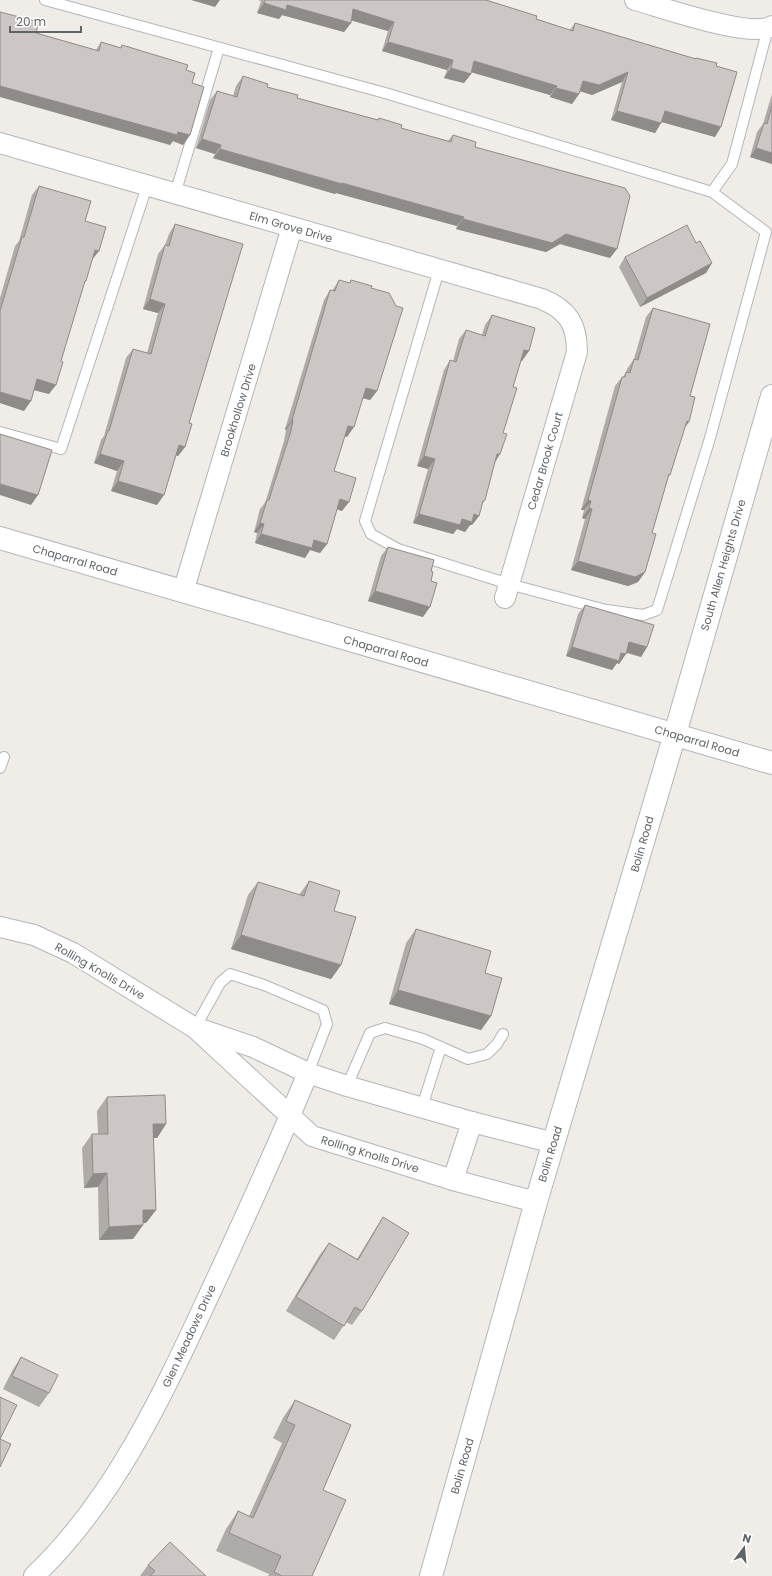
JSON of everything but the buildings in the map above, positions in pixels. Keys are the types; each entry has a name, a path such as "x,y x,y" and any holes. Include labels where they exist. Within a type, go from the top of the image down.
{"main road":[{"name":"South Allen Heights Drive","path":"675,734 772,396"},
{"name":"Chaparral Road","path":"0,538 772,762"},
{"name":"Bolin Road","path":"431,1576 536,1202 675,734"}],"street":[{"path":"635,0 734,28 753,30 770,27"},
{"name":"Elm Grove Drive","path":"0,143 542,299 554,304 565,313 573,324"},
{"name":"Brookhollow Drive","path":"183,592 292,228"},
{"name":"Cedar Brook Court","path":"507,591 577,352 577,338 573,324"},
{"name":"Rolling Knolls Drive","path":"0,927 34,935 74,953 195,1028 312,1136 453,1180 536,1202"},
{"name":"Rolling Knolls Drive","path":"195,1028 253,1047 308,1072 347,1086 472,1122 554,1143"},
{"name":"Glen Meadows Drive","path":"34,1576 64,1544 88,1514 139,1437 179,1360 246,1216 308,1072"},
{"path":"453,1180 472,1122"}],"lane":[{"path":"45,0 385,93 712,192 766,232 710,438 657,610 643,615 606,610 507,591 398,549 371,534 365,521 439,270"},
{"path":"712,192 732,164 770,27"},
{"path":"175,194 220,48"},
{"path":"0,432 60,449 147,186"},
{"path":"0,768 4,757"},
{"path":"195,1028 220,983 230,974 264,985 323,1010 327,1024 308,1072"},
{"path":"347,1086 370,1033 385,1028 423,1039 468,1059 487,1054 497,1044 503,1034"},
{"path":"422,1107 441,1047"}]}
